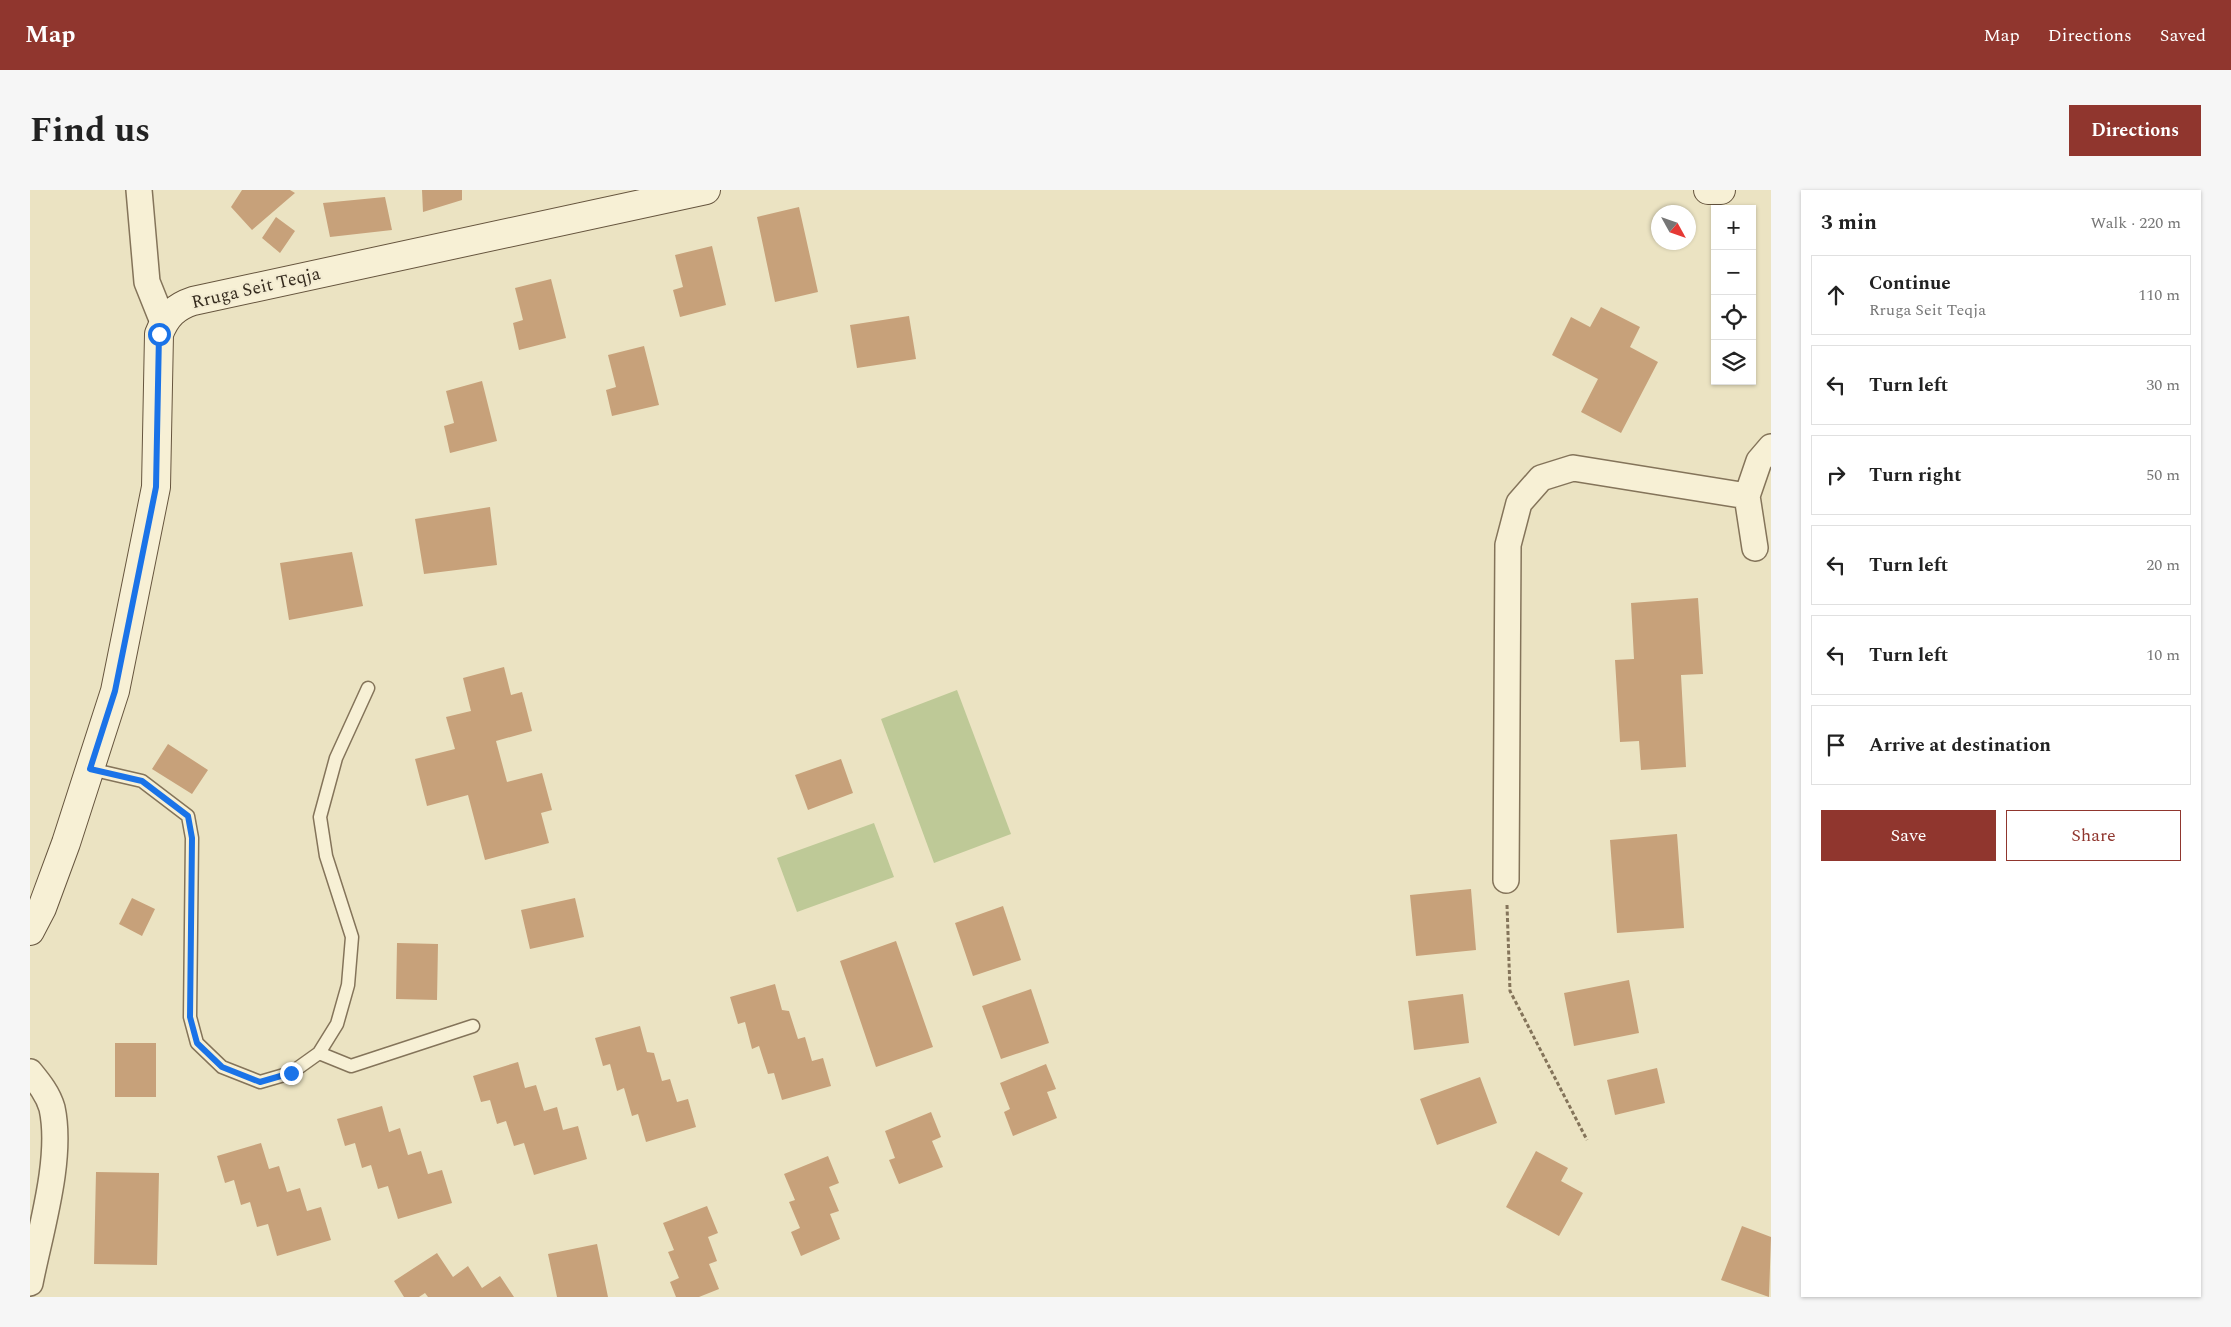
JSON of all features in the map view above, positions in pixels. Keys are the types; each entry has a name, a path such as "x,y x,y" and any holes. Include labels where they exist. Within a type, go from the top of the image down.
{"main road":[{"name":"Rruga Seit Teqja","path":"163,322 171,312 193,301 706,190"},
{"path":"1708,190 1721,190"},
{"path":"30,931 42,908 66,843 115,691 156,487 158,347 159,334 163,322"}],"street":[{"path":"139,190 147,282 163,322"},
{"path":"1755,548 1747,496 1759,461 1771,447"},
{"path":"1506,880 1508,545 1520,503 1541,478 1573,468 1747,496"},
{"path":"30,1072 42,1087 51,1106 56,1134 53,1168 30,1283"}],"lane":[{"path":"90,769 142,781 188,816 192,838 190,1017 197,1043 222,1067 260,1082 291,1073 319,1053 337,1024 348,985 352,937 326,856 320,817 336,758 368,688"},
{"path":"319,1053 351,1066 473,1026"}],"path":[{"path":"1506,880 1510,991 1587,1140"}],"green space":[{"path":"957,690 1011,834 934,863 881,719"},
{"path":"874,823 894,877 797,912 777,858"}],"building":[{"path":"242,190 290,190 295,193 252,230 231,207"},
{"path":"422,190 462,190 462,200 423,212"},
{"path":"385,197 392,230 330,237 323,203"},
{"path":"799,207 818,292 775,302 757,217"},
{"path":"276,217 295,231 280,253 262,238"},
{"path":"712,246 726,305 680,317 673,290 683,287 675,255"},
{"path":"551,279 566,338 519,350 513,323 523,320 515,288"},
{"path":"1601,307 1640,327 1630,347 1658,362 1621,433 1581,412 1598,379 1552,355 1571,317 1590,327"},
{"path":"909,316 916,359 857,368 850,325"},
{"path":"644,346 659,405 612,416 606,390 616,387 608,355"},
{"path":"482,381 497,441 450,453 444,426 454,423 446,391"},
{"path":"490,507 497,565 424,574 415,519"},
{"path":"352,552 363,606 289,620 280,563"},
{"path":"1698,598 1703,674 1681,675 1686,767 1641,770 1639,741 1620,742 1615,660 1634,659 1631,603"},
{"path":"504,667 511,695 522,692 532,731 496,741 507,782 542,773 552,810 541,813 549,843 485,860 468,795 427,806 415,759 455,749 446,717 471,711 463,678"},
{"path":"168,744 208,770 192,794 152,769"},
{"path":"841,759 853,793 808,810 795,775"},
{"path":"1677,834 1684,928 1617,933 1610,840"},
{"path":"1471,889 1476,950 1416,956 1410,895"},
{"path":"132,898 155,909 142,936 119,924"},
{"path":"575,898 584,937 530,949 521,910"},
{"path":"1003,906 1021,960 973,976 955,923"},
{"path":"896,941 933,1047 876,1067 840,961"},
{"path":"397,943 438,944 437,1000 396,999"},
{"path":"1629,980 1639,1033 1574,1046 1564,993"},
{"path":"775,984 782,1010 789,1011 798,1039 805,1037 812,1061 823,1058 831,1086 782,1100 774,1073 768,1074 759,1046 752,1049 745,1022 738,1024 730,997"},
{"path":"1031,989 1049,1043 1001,1059 982,1006"},
{"path":"1463,994 1469,1043 1414,1050 1408,1001"},
{"path":"640,1026 647,1052 654,1053 662,1081 670,1079 677,1102 688,1099 696,1127 646,1142 638,1114 632,1116 624,1088 617,1091 610,1064 603,1066 595,1038"},
{"path":"115,1043 156,1043 156,1097 115,1097"},
{"path":"518,1062 525,1088 536,1085 544,1111 557,1107 563,1130 578,1126 587,1159 534,1175 524,1143 514,1146 506,1121 497,1124 490,1100 481,1102 473,1076"},
{"path":"1046,1064 1056,1089 1047,1092 1057,1118 1013,1136 1004,1112 1010,1109 1000,1083"},
{"path":"1657,1068 1665,1103 1615,1115 1607,1080"},
{"path":"1480,1077 1497,1123 1437,1145 1420,1099"},
{"path":"382,1106 389,1132 400,1128 408,1155 421,1151 428,1174 442,1170 452,1203 398,1219 388,1186 378,1189 371,1165 362,1168 355,1143 345,1146 337,1119"},
{"path":"931,1112 941,1137 932,1141 943,1167 899,1184 889,1160 895,1158 885,1131"},
{"path":"261,1143 269,1169 279,1166 287,1192 300,1188 307,1211 321,1207 331,1240 277,1256 268,1224 257,1227 250,1202 241,1205 234,1180 225,1183 217,1156"},
{"path":"1536,1151 1568,1168 1561,1181 1583,1193 1559,1236 1506,1207"},
{"path":"828,1156 839,1183 829,1187 839,1211 830,1214 840,1239 801,1256 791,1232 800,1228 789,1202 795,1200 784,1174"},
{"path":"96,1172 159,1173 157,1265 94,1264"},
{"path":"707,1206 718,1233 708,1237 717,1261 709,1264 719,1289 699,1297 676,1297 670,1282 679,1278 668,1252 674,1250 663,1223"},
{"path":"1742,1226 1771,1237 1769,1297 1721,1280"},
{"path":"597,1244 608,1297 557,1297 548,1254"},
{"path":"437,1253 453,1277 468,1266 482,1288 500,1276 514,1297 428,1297 425,1293 419,1297 404,1297 394,1281"}],"route":[{"path":"159,334 156,487 115,691 90,769 142,781 188,816 192,838 190,1017 197,1043 222,1067 260,1082 291,1073"}]}
